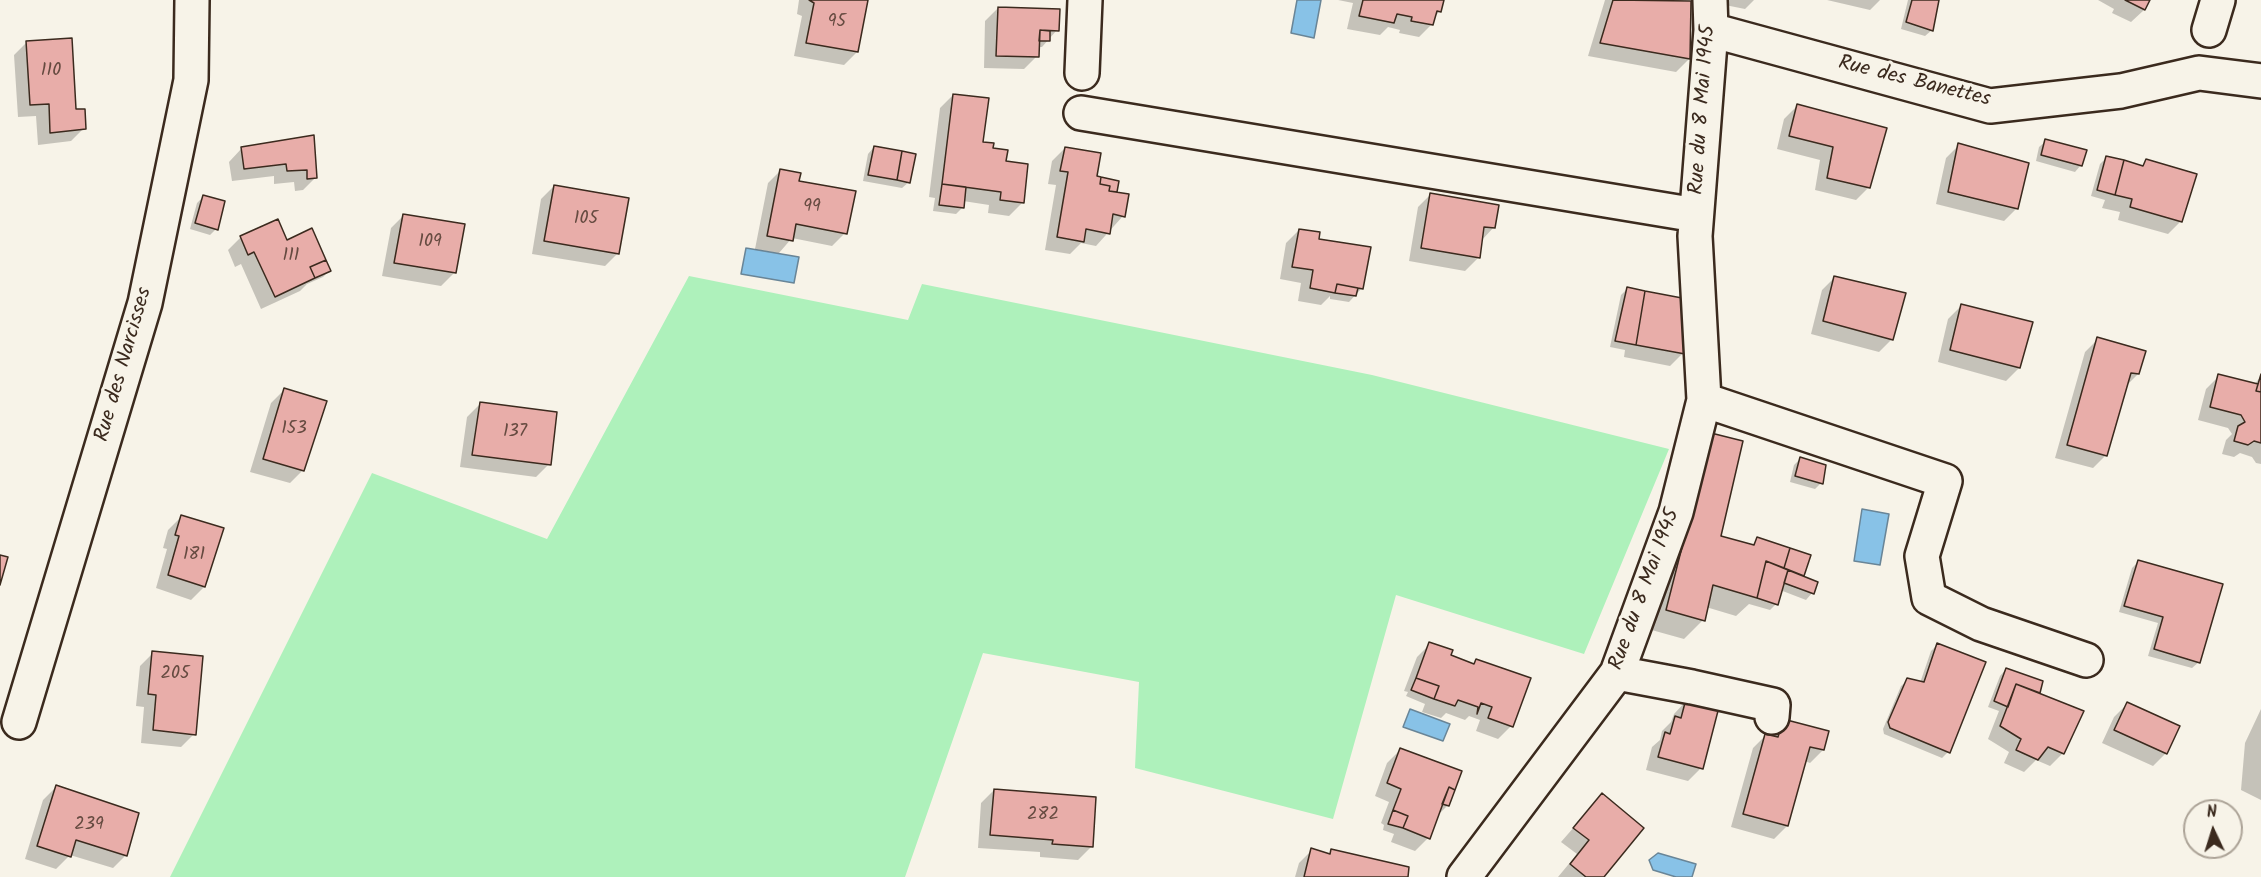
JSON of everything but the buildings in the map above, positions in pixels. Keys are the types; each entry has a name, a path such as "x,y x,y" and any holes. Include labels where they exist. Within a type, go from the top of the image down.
{"street":[{"name":"Rue des Narcisses","path":"19,722 145,303 191,81 192,0"},
{"path":"1082,74 1085,0"},
{"name":"Rue des Banettes","path":"1711,15 1990,106 2121,91 2199,73 2261,81"},
{"name":"Rue du 8 Mai 1945","path":"1464,877 1617,673 1676,512 1704,400 1695,236 1711,15"},
{"path":"1081,113 1696,215"},
{"path":"1704,400 1945,481 1922,556 1929,597 1981,624 2086,660"},
{"path":"1617,673 1773,705 1772,717"}],"green space":[{"path":"689,276 908,320 922,284 1372,375 1669,449 1584,654 1396,595 1333,819 1135,768 1139,682 983,653 905,877 170,877 372,473 547,539"}],"water":[{"path":"1297,0 1321,0 1314,38 1291,33"},
{"path":"746,248 799,257 794,283 741,274"},
{"path":"1862,509 1889,514 1880,565 1854,561"},
{"path":"1410,709 1450,724 1443,741 1403,727"},
{"path":"1658,853 1696,864 1692,877 1676,877 1653,870 1649,860"}]}
